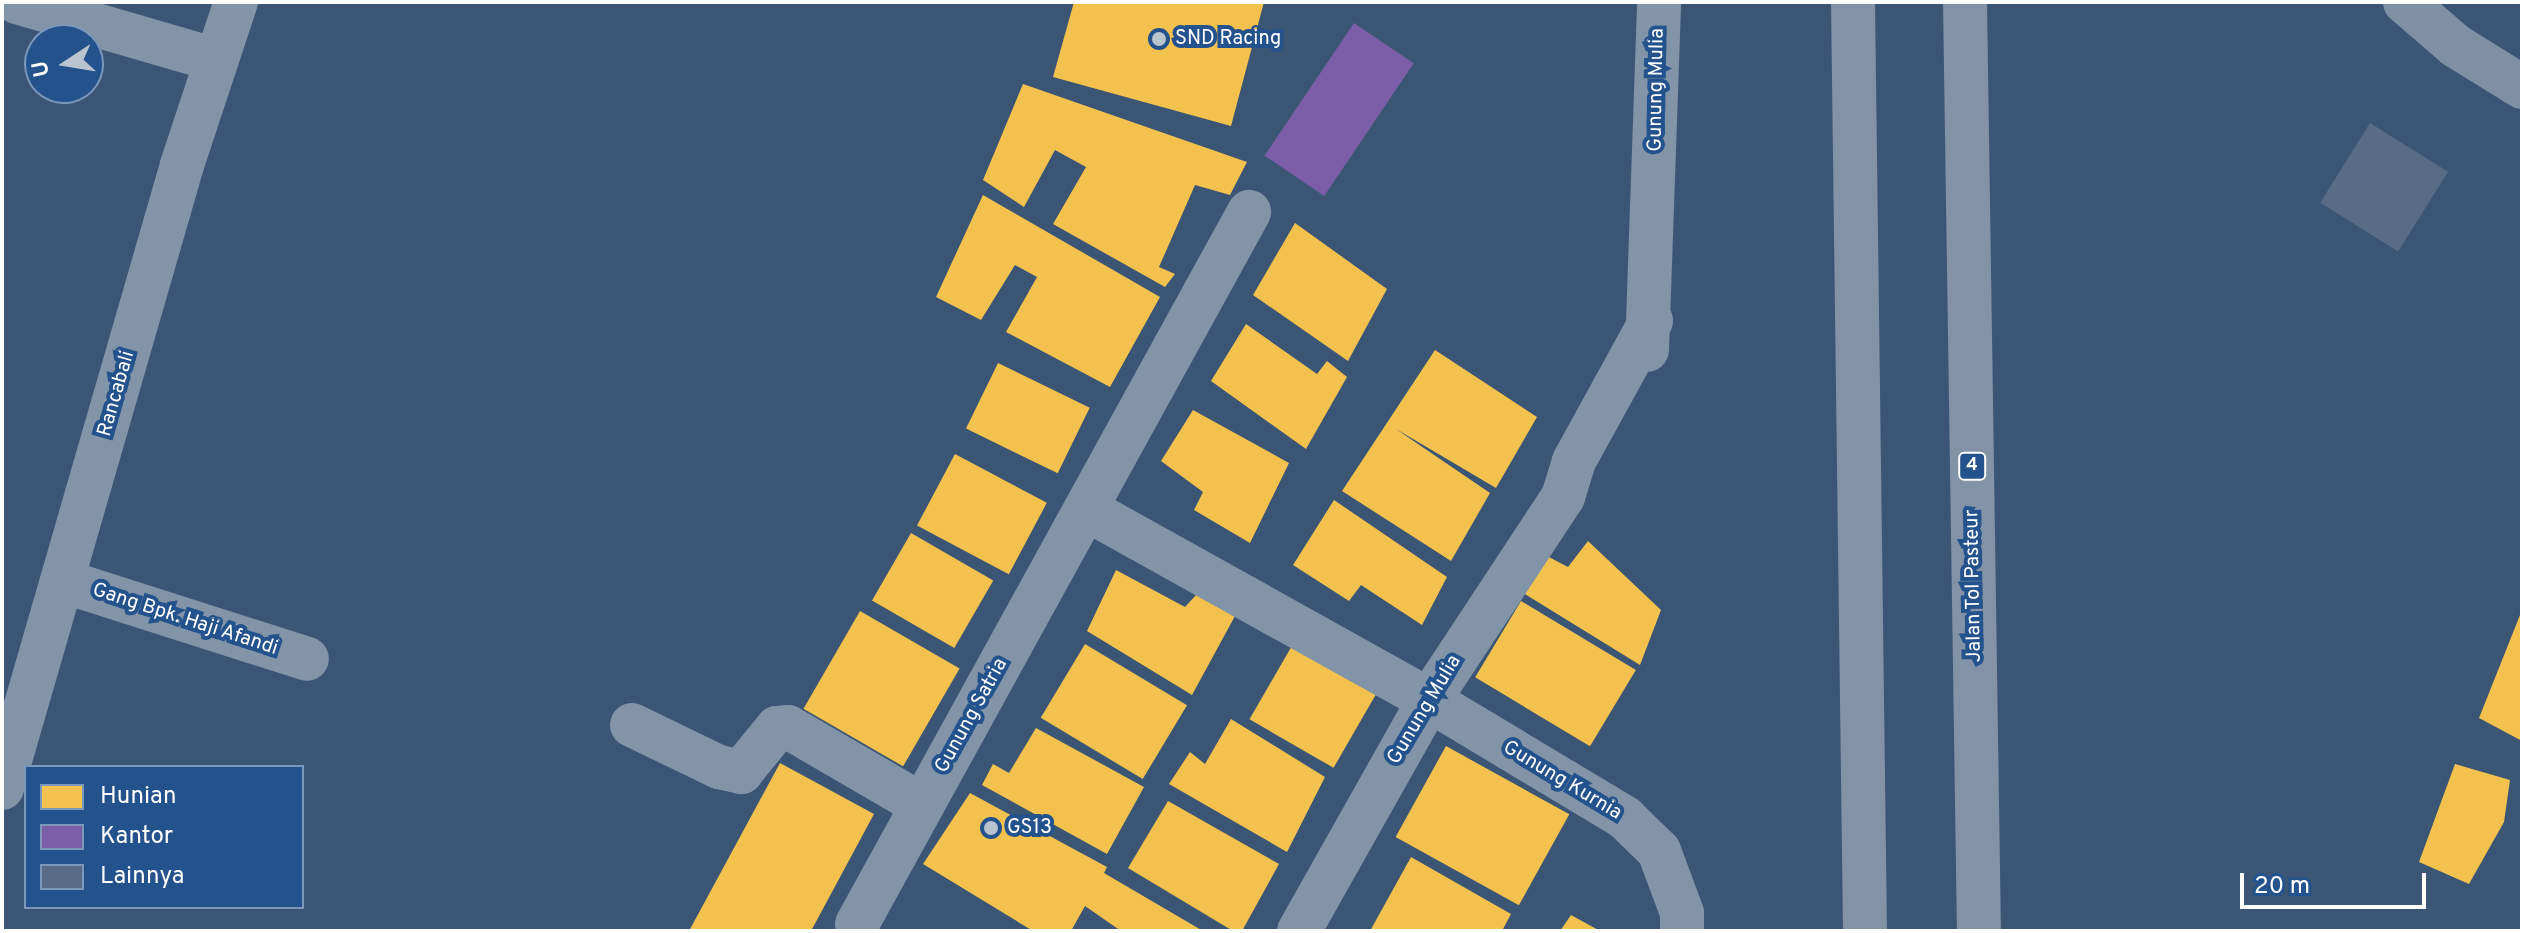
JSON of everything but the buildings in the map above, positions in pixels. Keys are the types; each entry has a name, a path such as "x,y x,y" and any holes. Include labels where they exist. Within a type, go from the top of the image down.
{"highway":[{"path":"1853,2 1865,931"},
{"name":"Jalan Tol Pasteur","path":"1965,2 1979,931"}],"main road":[{"path":"2405,2 2456,46 2522,87"}],"street":[{"path":"17,2 217,60"},
{"name":"Rancabali","path":"6,767 236,2"},
{"name":"Gunung Mulia","path":"1299,931 1429,700 1563,497 1594,473 1644,377 1651,321 1659,2"},
{"name":"Gunung Satria","path":"857,924 1249,212"},
{"path":"1086,509 1429,700"},
{"name":"Gang Bpk. Haji Afandi","path":"63,581 307,659"},
{"name":"Gunung Kurnia","path":"1429,700 1625,818 1659,851 1682,913 1682,931"},
{"path":"632,725 719,767 741,772 777,728 788,727 922,805"}],"place":[{"name":"SND Racing","path":"1159,39"},
{"name":"GS13","path":"991,828"}]}
